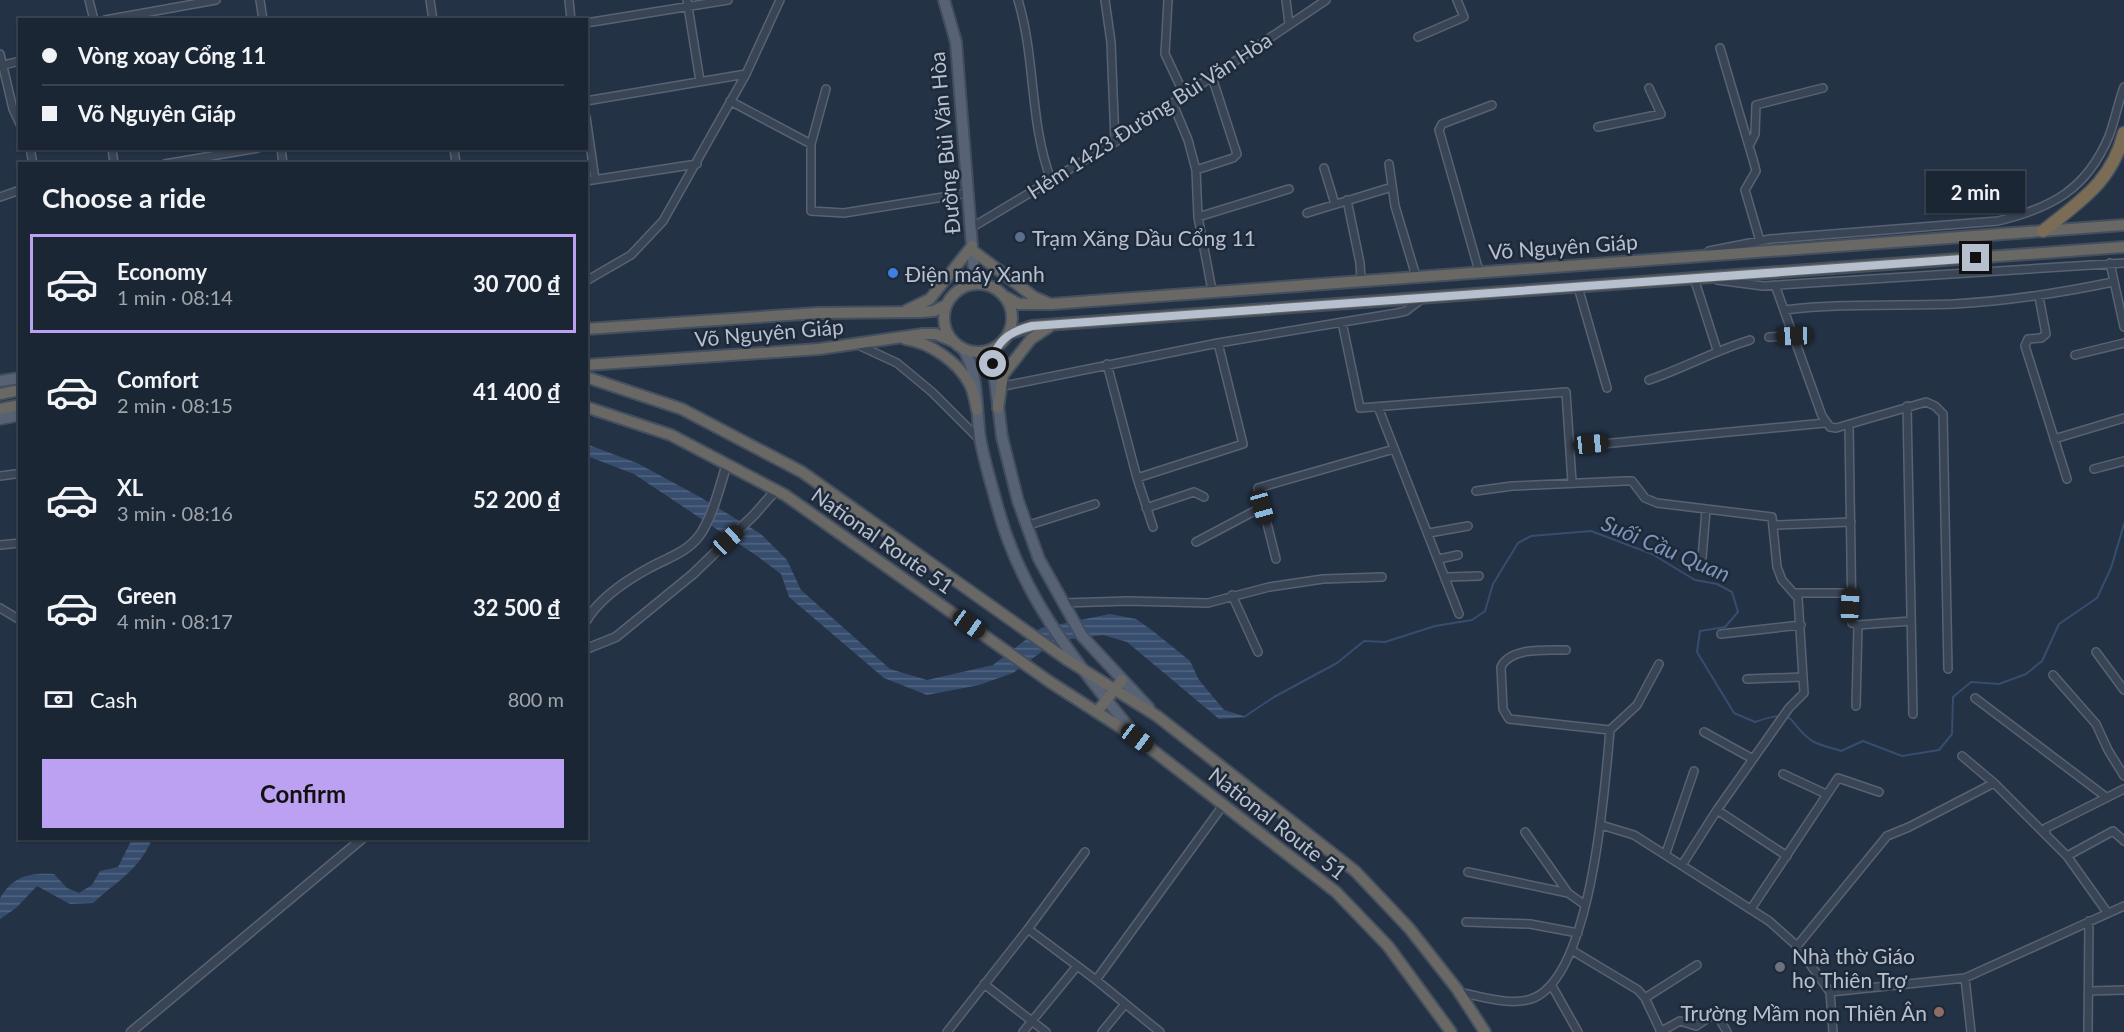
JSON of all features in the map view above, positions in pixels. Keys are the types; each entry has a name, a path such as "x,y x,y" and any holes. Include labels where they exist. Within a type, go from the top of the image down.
{"highway":[{"path":"2043,231 2092,193 2110,169 2124,133"},
{"name":"Võ Nguyên Giáp","path":"1006,297 1019,304 1051,304 1212,290 2124,225"},
{"name":"Võ Nguyên Giáp","path":"1008,334 1032,326 2124,247"},
{"path":"902,312 930,299 972,248 1034,297 1051,304"},
{"path":"975,284 997,289 1006,297 1013,319 1008,334 995,348 984,352 963,349 952,340 944,323 946,304 954,293 975,284"},
{"name":"Võ Nguyên Giáp","path":"588,328 817,313 934,311 946,304"},
{"path":"998,408 999,387 1003,375 1031,339 1054,325"},
{"name":"Võ Nguyên Giáp","path":"588,365 819,349 936,334 952,340"},
{"path":"887,339 914,340 941,354 969,381 977,410"},
{"name":"National Route 51","path":"588,379 682,409 802,472 1066,659 1157,716 1355,871 1409,928 1458,992 1485,1032"},
{"path":"0,394 18,390"},
{"path":"0,409 18,405"},
{"name":"National Route 51","path":"588,408 671,435 776,490 1050,682 1137,738 1336,892 1388,946 1451,1032"},
{"path":"1097,712 1122,680"}],"main road":[{"name":"Đường Bùi Văn Hòa","path":"944,0 956,42 975,284"},
{"path":"995,348 993,364 1002,437 1026,526 1038,559 1082,636 1157,716"},
{"path":"963,349 971,367 981,440 997,508 1019,568 1064,647 1137,738"},
{"path":"0,381 18,378"},
{"path":"0,419 18,415"}],"street":[{"path":"89,0 94,18"},
{"path":"116,18 216,0"},
{"path":"260,0 263,18"},
{"path":"430,0 433,18"},
{"path":"569,0 571,18"},
{"path":"588,23 687,3 728,0"},
{"path":"588,280 631,255 663,221 746,74 780,0"},
{"path":"1018,0 1030,48 1039,145 1051,180"},
{"path":"1105,0 1111,42 1115,142"},
{"path":"1168,0 1165,54 1185,96"},
{"path":"1286,0 1288,24"},
{"name":"Hẻm 1423 Đường Bùi Văn Hòa","path":"971,228 1115,142 1326,0"},
{"path":"1418,37 1464,17 1457,0"},
{"path":"687,3 700,81"},
{"path":"1720,48 1750,144 1756,171 1745,190 1760,241"},
{"path":"0,54 1,66 18,118"},
{"path":"1,66 18,62"},
{"path":"588,101 746,74"},
{"path":"1196,170 1233,158 1237,151 1212,77"},
{"path":"1682,257 1760,241 1998,221 2032,213 2081,182 2098,160 2110,134 2124,87"},
{"path":"1598,127 1661,114 1649,88"},
{"path":"1750,144 1755,134 1756,105 1823,88"},
{"path":"826,89 811,144 810,206 815,212 844,213 968,193"},
{"path":"730,101 811,144"},
{"path":"1173,104 1188,140 1196,170 1198,217 1212,290"},
{"path":"1479,271 1439,126 1492,105"},
{"path":"588,129 596,179"},
{"path":"197,161 249,150"},
{"path":"588,180 697,164"},
{"path":"1389,164 1392,187 1416,276"},
{"path":"1324,168 1335,204"},
{"path":"1307,213 1392,187"},
{"path":"1198,217 1289,189"},
{"path":"0,197 18,191"},
{"path":"1347,200 1360,263 1361,280"},
{"path":"2110,263 2124,327"},
{"path":"1717,350 1697,278 1775,285 2124,263"},
{"path":"1785,310 1812,307 1952,304 2039,297 2113,282"},
{"path":"1775,285 1825,423"},
{"path":"1578,287 1607,388"},
{"path":"2039,297 2046,334 2042,338 2028,339 2025,346 2067,479"},
{"path":"999,387 1218,343 1406,310 1423,298"},
{"path":"1342,322 1359,405 1364,409 1562,391 1567,396 1572,482"},
{"path":"1769,337 1794,336"},
{"path":"1649,380 1689,366 1717,350 1750,340"},
{"path":"1137,478 1243,444 1218,343"},
{"path":"2074,355 2124,343"},
{"path":"855,344 897,363 918,379 981,440"},
{"path":"1107,364 1137,478 1153,527"},
{"path":"1570,447 1825,423 1836,428 1906,406 1926,402 1935,406 1943,414 1948,669"},
{"path":"1906,406 1913,714"},
{"path":"1378,407 1459,614"},
{"path":"2054,439 2124,418"},
{"path":"1849,425 1850,617 1852,622 1858,625 1911,621"},
{"path":"1276,559 1258,494 1261,486 1394,449"},
{"path":"2094,469 2124,461"},
{"path":"588,618 592,612 626,584 651,567 677,556 700,535 727,463"},
{"path":"0,476 15,474"},
{"path":"1476,491 1572,482 1632,481 1645,498 1657,503 1706,510 1766,514 1772,517 1775,525 1777,567 1782,580 1796,593 1801,625 1804,693 1789,708 1717,810 1682,865"},
{"path":"588,649 616,637 693,574 754,515 776,490"},
{"path":"1146,508 1194,492 1204,497"},
{"path":"1026,526 1095,504"},
{"path":"1196,542 1262,507"},
{"path":"1702,558 1706,510"},
{"path":"1775,525 1851,522"},
{"path":"1429,533 1468,526"},
{"path":"0,545 18,543"},
{"path":"1439,559 1458,555"},
{"path":"1446,577 1479,576"},
{"path":"1065,606 1128,601 1205,604 1232,595 1323,579 1382,577"},
{"path":"1796,593 1851,593"},
{"path":"1232,595 1258,652"},
{"path":"0,608 18,619"},
{"path":"1721,634 1801,625"},
{"path":"1856,706 1858,625"},
{"path":"1566,650 1537,650 1508,658 1503,662 1501,667 1504,714 1517,721 1610,730"},
{"path":"2096,652 2124,690"},
{"path":"1458,992 1521,1001 1533,999 1552,986 1573,951 1585,905 1601,825 1610,730 1637,705 1659,664"},
{"path":"2053,675 2096,724 2124,776"},
{"path":"1747,679 1803,677"},
{"path":"1975,698 2106,797"},
{"path":"1704,732 1753,759"},
{"path":"1962,756 1994,783 2067,856 2107,912"},
{"path":"1666,853 1694,771"},
{"path":"1783,774 1826,794"},
{"path":"1751,909 1838,778 1879,792"},
{"path":"1797,946 1887,836 1994,783"},
{"path":"2046,835 2046,828 2051,824 2124,789"},
{"path":"1096,980 1224,804"},
{"path":"1717,810 1787,855"},
{"path":"1601,825 1634,835 1666,853 1770,921 1797,946 1830,992 1833,1032"},
{"path":"2067,856 2113,831 2124,841"},
{"path":"1525,832 1568,893 1585,905"},
{"path":"131,1032 361,840"},
{"path":"947,1032 1085,852"},
{"path":"1468,872 1568,893"},
{"path":"1830,992 1965,978 2124,906"},
{"path":"2088,1032 2089,921"},
{"path":"1466,922 1530,924 1578,933"},
{"path":"1028,929 1160,1032"},
{"path":"1573,951 1628,982 1645,998 1661,1032 1684,1020 1696,1026 1714,1014 1718,1016 1727,1032"},
{"path":"1645,998 1697,965"},
{"path":"1023,1032 1077,966"},
{"path":"1965,978 1971,1032"},
{"path":"984,984 1046,1032"},
{"path":"1552,986 1578,1032"},
{"path":"2089,991 2124,990"},
{"path":"1102,1032 1125,1004"}],"water":[{"path":"588,445 637,463 761,534 787,560 801,590 890,669 927,680 993,665 1041,628 1110,614 1136,619 1153,631 1190,661 1199,680 1224,710 1247,717 1219,719 1127,642 1103,635 1056,641 1013,673 979,685 927,695 884,678 789,597 781,574 634,474 588,456"},
{"path":"132,840 152,840 134,867 93,903 70,904 37,886 16,908 0,919 0,898 16,880 22,877 54,874 67,888 79,893 92,885 100,871 118,867"}],"waterway":[{"name":"Suối Cầu Quan","path":"1244,717 1274,697 1337,663 1364,641 1385,642 1435,626 1472,620 1485,611 1493,584 1518,543 1531,536 1591,531 1652,554 1695,580 1717,584 1732,592 1738,612 1725,627 1700,631 1697,652 1734,713 1755,722 1780,716 1786,717 1791,719 1814,742 1841,751 1863,741 1902,756 1939,750 1952,734 1953,697 1971,682 1999,684 2026,674 2042,661 2059,624 2097,598 2111,568 2124,524"}],"place":[{"name":"Trạm Xăng Dầu Cổng 11","path":"1020,237"},
{"name":"Điện máy Xanh","path":"893,273"},
{"name":"Nhà thờ Giáo họ Thiên Trợ","path":"1780,967"},
{"name":"Trường Mầm non Thiên Ân","path":"1939,1012"}],"route":[{"path":"993,364 995,348 1008,334 1032,326 1976,258"}]}
